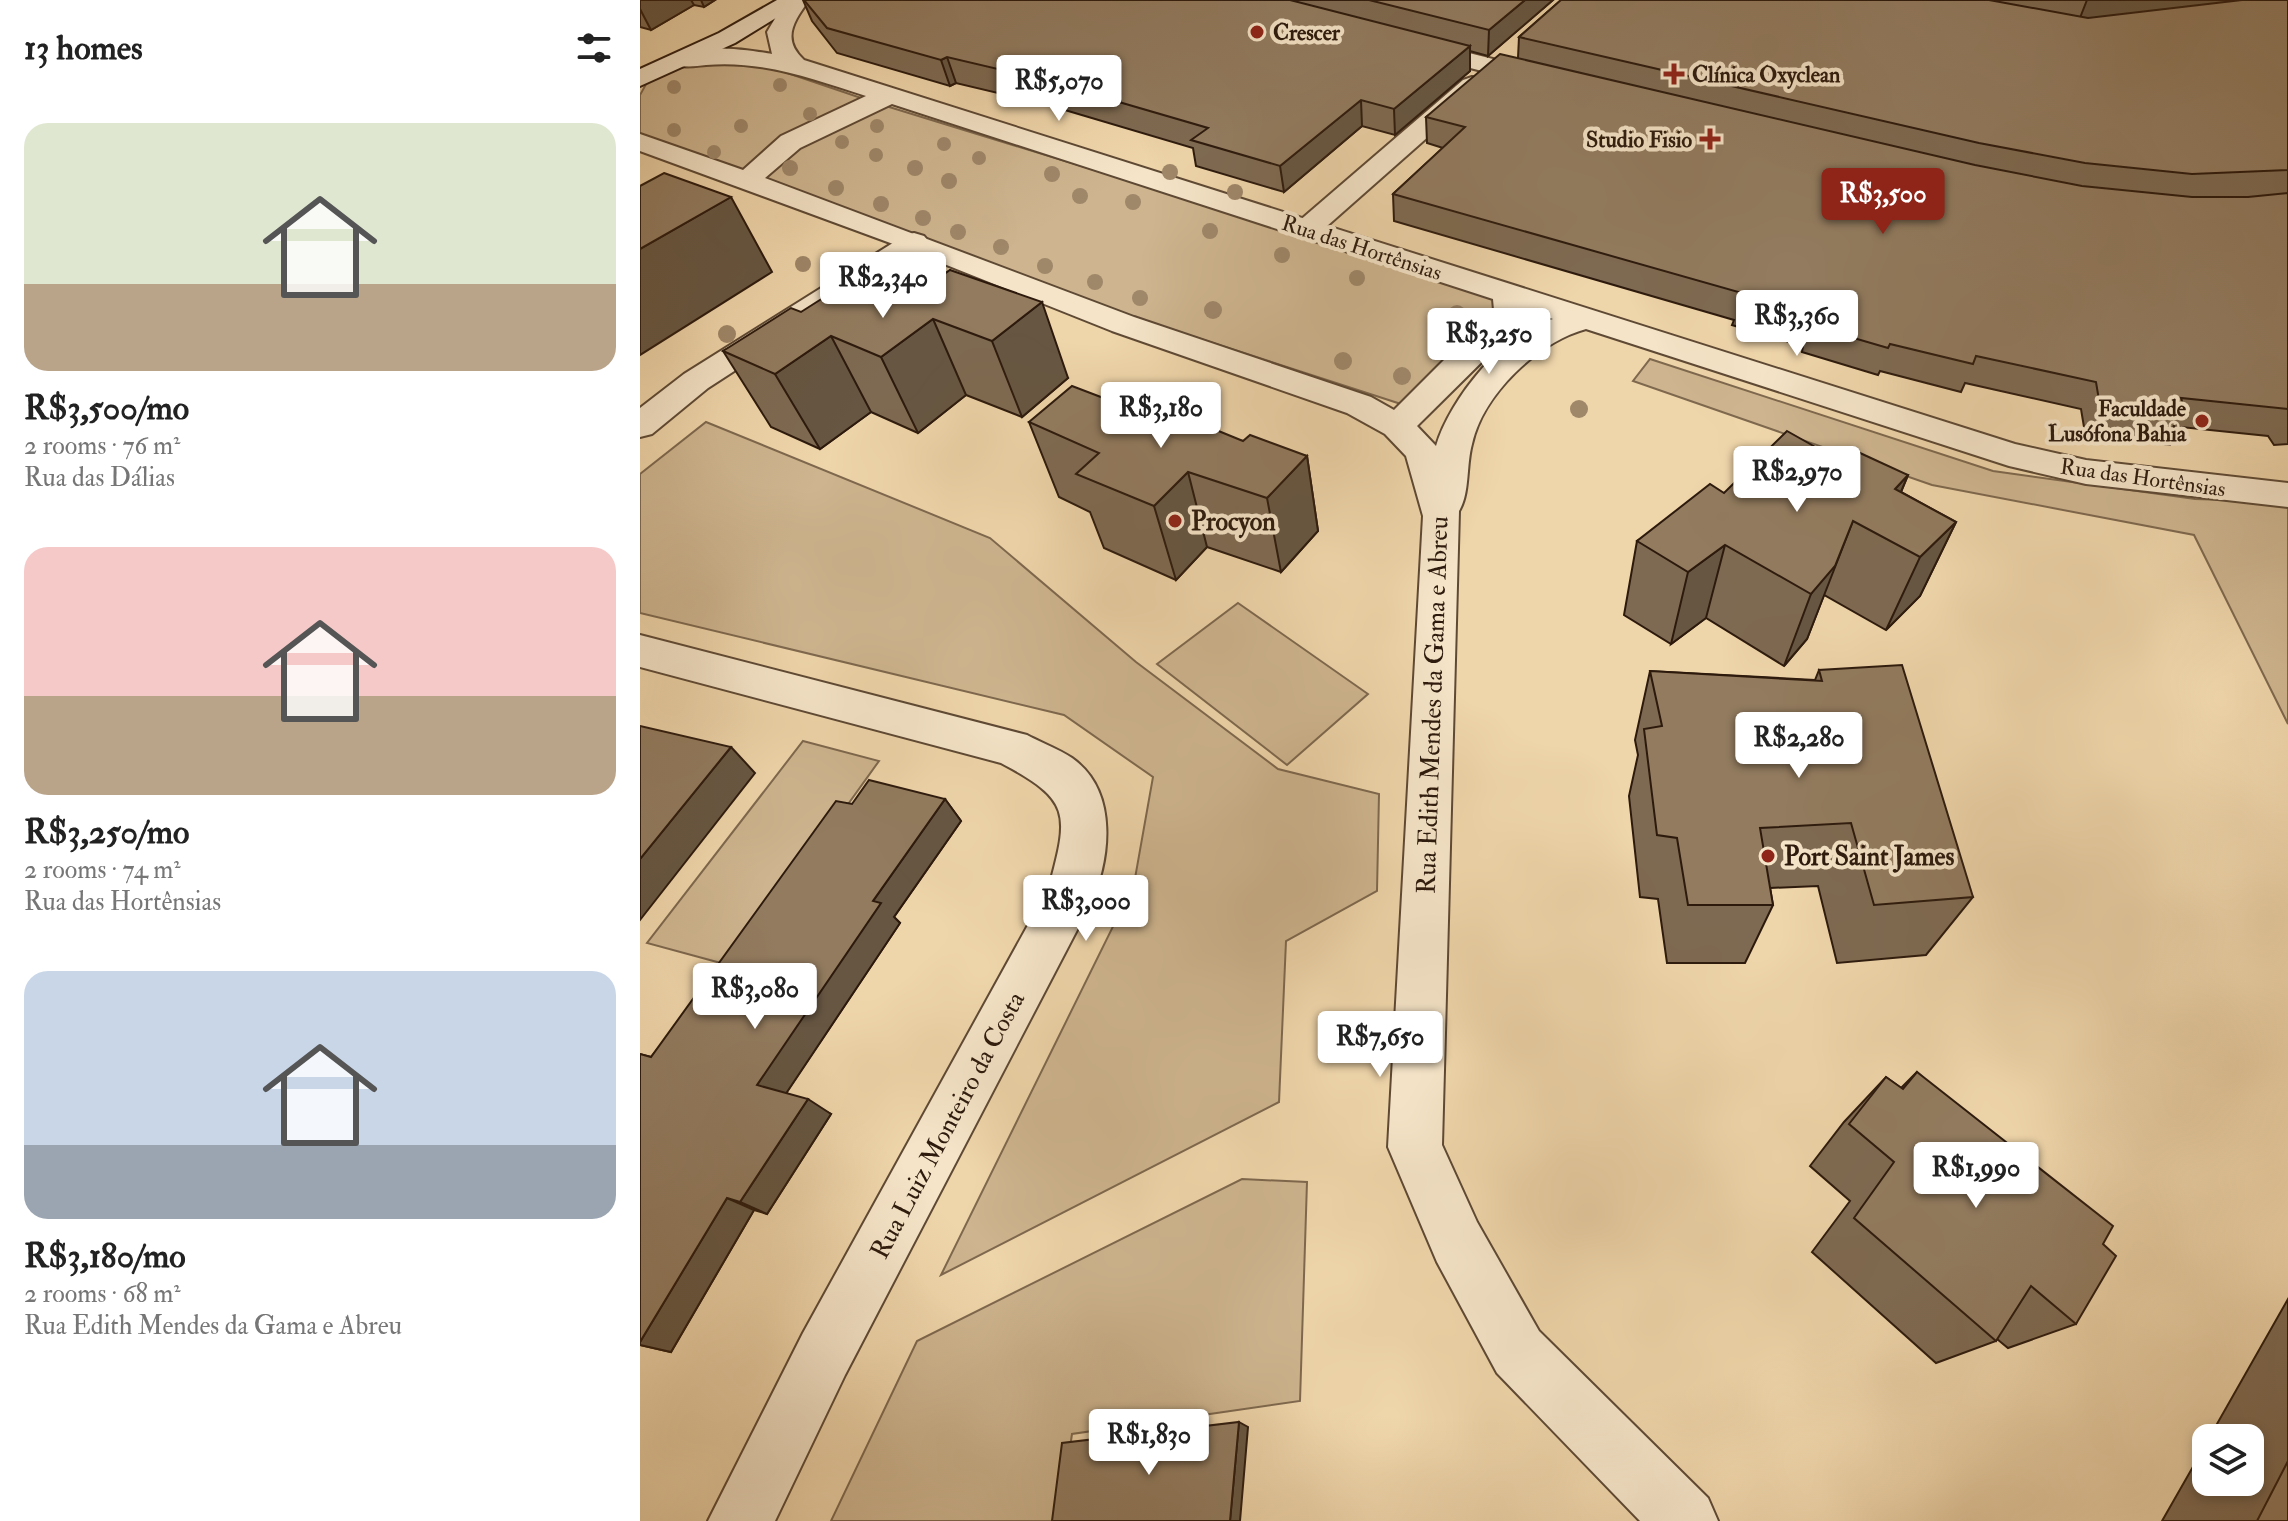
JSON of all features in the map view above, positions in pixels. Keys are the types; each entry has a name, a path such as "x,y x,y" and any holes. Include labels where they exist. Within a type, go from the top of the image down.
{"street":[{"path":"640,78 764,19 796,0"},
{"path":"795,65 784,56 778,40 781,19 796,0"},
{"path":"1387,39 1570,85"},
{"path":"1308,228 1515,48"},
{"name":"Rua das Hortênsias","path":"683,59 737,55 795,65 1308,228 1508,296 2009,454 2086,472 2288,495"},
{"path":"749,181 767,160 791,144 850,112 890,96"},
{"name":"Rua Edith Mendes da Gama e Abreu","path":"640,142 914,242 1123,324 1359,405 1397,426 1421,450 1431,471 1442,516 1415,1147 1457,1242 1518,1352 1685,1521"},
{"path":"640,426 696,381 914,242"},
{"path":"1397,426 1498,328 1510,310 1508,296"},
{"path":"1442,516 1454,443 1466,411 1519,350 1550,329 1586,320"},
{"name":"Rua Luiz Monteiro da Costa","path":"640,651 1012,748 1058,772 1077,795 1086,836 1072,892 824,1354 741,1521"}],"shaded area":[{"path":"710,59 761,64 873,102 1484,290 1501,308 1401,404 1130,316 640,134 640,95 650,77"},
{"path":"1650,359 1993,471 2195,499 2288,502 2288,724 2194,535 1932,485 1633,381"},
{"path":"706,422 990,538 1136,662 1278,769 1379,794 1377,891 1286,941 1279,1102 941,1275 1134,884 1153,777 1064,715 640,613 640,474"},
{"path":"1238,603 1368,694 1287,765 1157,664"},
{"path":"803,741 879,761 732,966 647,943"},
{"path":"1242,1179 1307,1182 1300,1401 1072,1434 1059,1521 831,1521 917,1341"}],"building":[{"path":"804,0 1290,0 1470,46 1394,109 1361,100 1280,166 1191,140 1208,128 1040,79 947,57 941,60 827,28"},
{"path":"1369,0 1525,0 1489,30"},
{"path":"1561,0 1989,0 2088,18 2242,0 2288,0 2288,170 2192,174 2085,163 1979,143 1519,37"},
{"path":"1500,54 1975,165 2082,186 2192,197 2288,193 2288,409 2181,398 2187,417 2100,406 2096,382 1976,356 1973,364 1890,344 1888,348 1809,325 1813,319 1738,298 1742,293 1393,194 1465,127 1426,117"},
{"path":"664,173 731,197 640,249 640,186"},
{"path":"950,270 1042,302 992,341 933,319 881,357 831,336 775,374 723,351 791,308 801,312 834,291 847,293 861,286 905,302"},
{"path":"1072,386 1190,431 1199,423 1243,441 1250,435 1307,456 1267,498 1188,472 1154,506 1076,474 1099,453 1029,422"},
{"path":"1787,431 1844,463 1860,453 1908,475 1895,489 1956,522 1920,557 1853,521 1835,566 1811,594 1725,545 1688,572 1637,541 1710,484 1724,493"},
{"path":"1902,665 1973,897 1874,905 1851,823 1760,828 1773,905 1688,905 1677,838 1657,835 1644,729 1662,726 1650,671 1822,681 1819,670"},
{"path":"640,726 731,747 640,859"},
{"path":"869,780 945,799 873,901 881,903 757,1085 808,1099 740,1202 727,1198 640,1342 640,1054 651,1057 836,801 852,804"},
{"path":"1917,1072 2113,1226 2103,1244 2116,1256 2076,1324 2031,1286 1996,1341 1854,1218 1894,1162 1849,1124 1886,1077 1903,1089"},
{"path":"1239,1422 1230,1521 1052,1521 1062,1443"},
{"path":"2288,1461 2288,1521 2257,1521"}],"place":[{"name":"Crescer","path":"1257,32"},
{"name":"Clínica Oxyclean","path":"1674,74"},
{"name":"Studio Fisio","path":"1710,139"},
{"name":"Faculdade Lusófona Bahia","path":"2202,421"},
{"name":"Procyon","path":"1175,521"},
{"name":"Port Saint James","path":"1768,856"}]}
